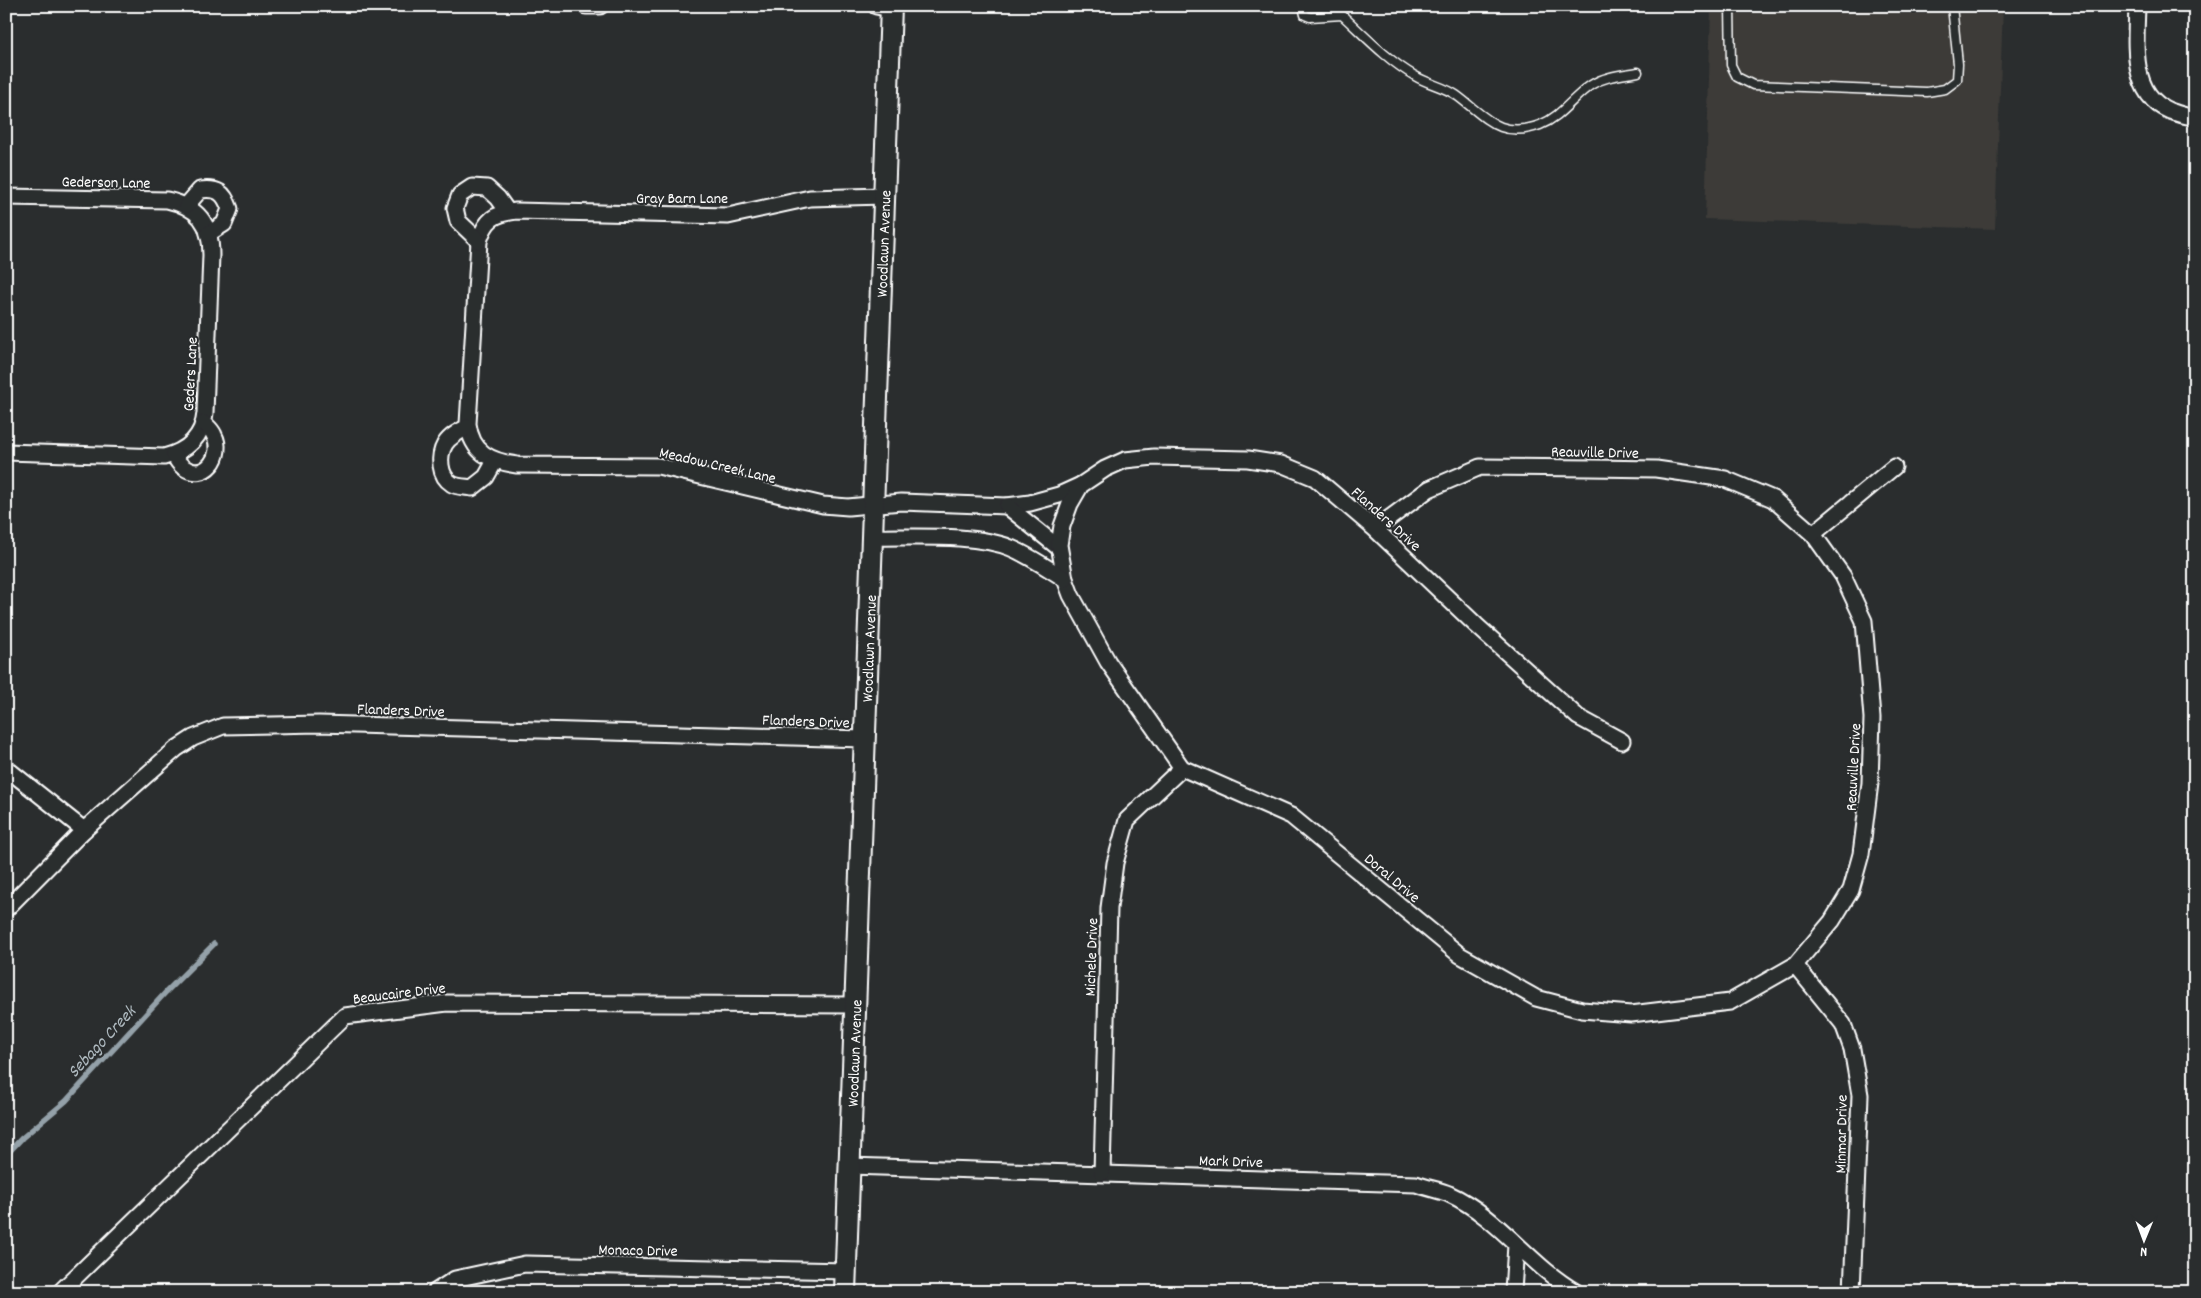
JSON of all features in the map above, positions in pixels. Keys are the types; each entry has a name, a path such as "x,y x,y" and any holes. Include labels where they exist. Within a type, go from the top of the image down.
{"street":[{"path":"586,6 600,6"},
{"path":"2137,6 2136,55 2139,78 2152,101 2168,111 2195,117"},
{"name":"Woodlawn Avenue","path":"845,1292 884,196 886,7"},
{"path":"479,241 458,221 455,208 460,195 472,187 487,188 498,198 508,212"},
{"path":"186,205 200,190 212,188 225,196 230,209 224,224 208,234"},
{"name":"Gray Barn Lane","path":"479,241 483,227 499,213 508,212 728,216 810,198 884,196"},
{"name":"Gederson Lane","path":"6,197 167,200 186,205 200,216"},
{"name":"Geders Lane","path":"6,452 155,457 174,454 196,439 204,423 211,255 211,242 200,216"},
{"name":"Meadow Creek Lane","path":"479,241 468,427 470,439 475,446 495,461 517,465 658,466 823,505 872,505"},
{"path":"174,454 182,466 193,472 204,471 213,464 218,450 214,435 204,423"},
{"path":"468,427 459,431 446,443 440,460 443,474 452,484 472,488 486,477 495,461"},
{"name":"Flanders Drive","path":"872,505 901,502 1007,506 1030,503 1059,495 1081,485 1104,469 1125,460 1154,457 1248,459 1281,464 1315,478 1376,529 1476,626 1578,717 1622,741"},
{"name":"Reauville Drive","path":"1376,529 1429,489 1480,467 1591,468 1656,469 1725,479 1773,499 1813,534 1843,576 1864,621 1872,718 1870,783 1861,854 1851,890 1832,921 1795,965"},
{"path":"1813,534 1894,467"},
{"name":"Flanders Drive","path":"1065,579 1059,548 1062,526 1070,504 1081,485"},
{"path":"1007,506 1059,548"},
{"path":"872,537 976,540 1009,548 1033,559 1065,579 1071,594 1108,662 1182,768"},
{"name":"Flanders Drive","path":"6,909 84,830 176,749 193,738 223,726 319,724 864,739"},
{"path":"6,768 84,830"},
{"name":"Doral Drive","path":"1182,768 1291,816 1460,955 1536,998 1582,1010 1631,1014 1730,1002 1795,965"},
{"name":"Michele Drive","path":"1102,1173 1109,908 1115,863 1127,820 1182,768"},
{"name":"Minmar Drive","path":"1795,965 1843,1024 1854,1058 1860,1095 1852,1292"},
{"name":"Beaucaire Drive","path":"60,1292 345,1016 447,1003 854,1005"},
{"name":"Mark Drive","path":"849,1166 1416,1184 1449,1194 1477,1211 1516,1245 1576,1292"},
{"path":"1513,1292 1516,1245"},
{"name":"Monaco Drive","path":"435,1292 455,1278 525,1264 846,1271"}],"lane":[{"path":"1303,6 1305,15 1310,17 1342,15 1390,60 1415,76 1455,94 1490,123 1505,129 1540,125 1560,114 1590,86 1607,77 1638,72"},
{"path":"1730,6 1731,65 1737,78 1753,85 1928,92 1945,89 1957,80 1958,64 1952,6"}],"shaded area":[{"path":"1711,6 2003,6 1995,229 1705,219"}],"waterway":[{"name":"Sebago Creek","path":"6,1155 22,1138 66,1101 166,992 214,944"}]}
